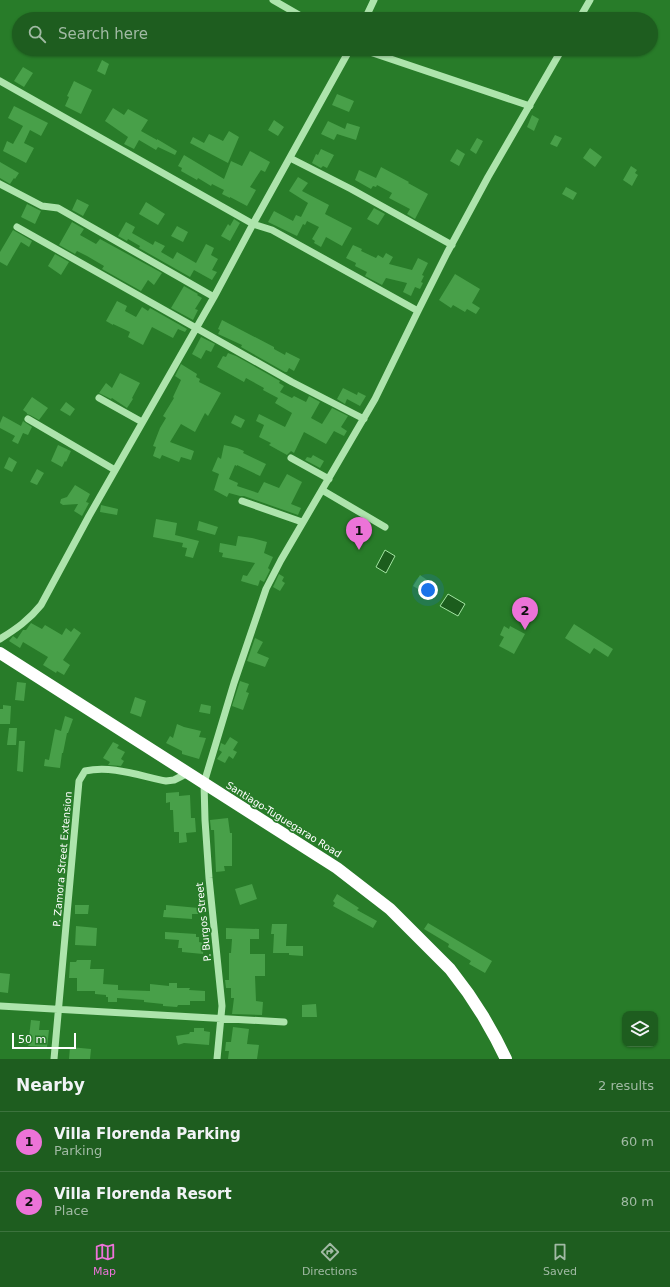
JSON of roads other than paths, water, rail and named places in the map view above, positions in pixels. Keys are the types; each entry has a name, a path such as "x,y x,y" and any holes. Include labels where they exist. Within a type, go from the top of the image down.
{"highway":[{"name":"Santiago-Tuguegarao Road","path":"0,653 337,868 390,909 450,970 468,993 483,1016 506,1059"}],"street":[{"path":"273,0 294,12"},
{"path":"368,12 374,0"},
{"path":"583,12 590,0"},
{"path":"0,640 24,623 41,605 115,470 214,297 346,56"},
{"path":"382,56 530,106"},
{"name":"P. Burgos Street","path":"217,1059 222,1006 209,878 204,783 234,683 266,588 280,560 375,399 418,311 488,177 558,56"},
{"path":"0,81 253,224 272,230 418,311"},
{"path":"290,158 351,188 452,245"},
{"path":"0,184 42,206 58,208 214,297"},
{"path":"17,227 292,382 364,419"},
{"path":"99,398 142,422"},
{"path":"28,419 115,470"},
{"path":"291,458 329,479"},
{"path":"322,490 386,527"},
{"path":"242,501 302,522"},
{"name":"P. Zamora Street Extension","path":"54,1059 79,780 85,771 96,769 110,769 166,781 174,780 188,773"},
{"path":"0,1006 284,1022"}],"place":[{"name":"Villa Florenda Parking","path":"359,550"},
{"name":"Villa Florenda Resort","path":"525,630"}]}
